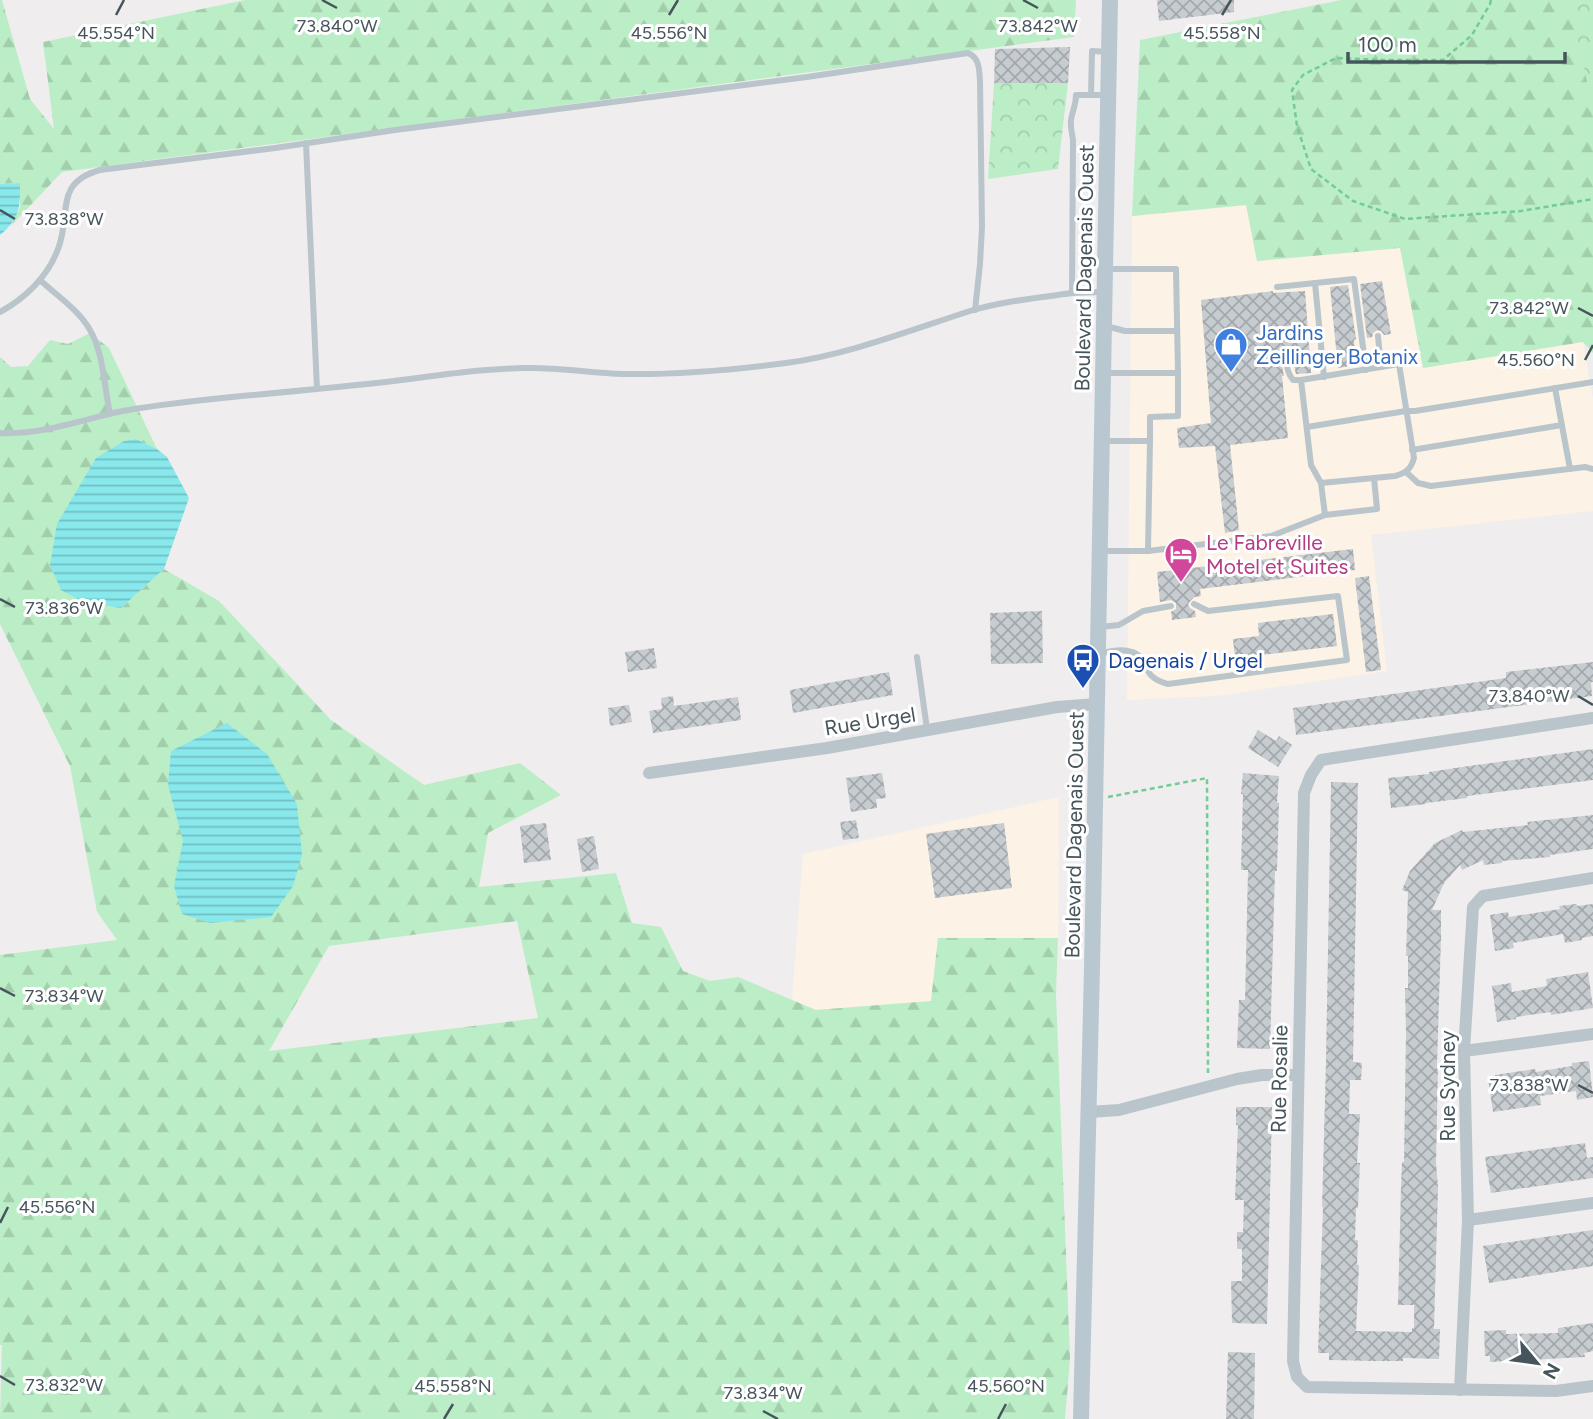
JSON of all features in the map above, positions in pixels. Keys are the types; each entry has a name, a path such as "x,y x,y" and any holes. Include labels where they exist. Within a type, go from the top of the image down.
{"main road":[{"name":"Boulevard Dagenais Ouest","path":"1082,1419 1110,0"}],"street":[{"name":"Rue Urgel","path":"649,773 827,748 1018,713 1097,704"},
{"name":"Rue Rosalie","path":"1593,718 1321,760 1311,775 1304,793 1293,1360 1297,1377 1307,1387 1556,1391 1593,1386"},
{"name":"Rue Sydney","path":"1460,1390 1468,1220 1464,1051 1474,907 1483,896 1593,878"},
{"path":"1464,1051 1593,1034"},
{"path":"1088,1112 1119,1110 1262,1075 1298,1075"},
{"path":"1468,1220 1593,1203"}],"lane":[{"path":"1091,95 1092,51 1109,51"},
{"path":"0,312 23,297 52,263 59,247 69,192 82,176 100,170 807,77 968,53 976,58 980,81 982,227 975,310"},
{"path":"1072,293 1071,116 1076,95 1108,95"},
{"path":"306,143 317,390"},
{"path":"1105,269 1176,269 1178,416 1150,417 1149,551"},
{"path":"1277,287 1354,279 1366,370"},
{"path":"40,280 90,329 100,359 110,414"},
{"path":"1315,283 1324,377"},
{"path":"0,433 45,429 131,410 221,398 505,369 547,368 659,374 768,365 822,356 975,310 1072,293 1104,292"},
{"path":"1104,326 1125,331 1177,331"},
{"path":"1378,336 1381,367"},
{"path":"1285,352 1293,380 1399,364 1412,450 1412,462 1406,472 1395,476 1321,483"},
{"path":"1103,373 1178,373"},
{"path":"1301,380 1311,466 1321,483 1325,515"},
{"path":"1307,427 1593,382"},
{"path":"1555,388 1570,469"},
{"path":"1412,450 1562,425"},
{"path":"1101,441 1150,441"},
{"path":"1406,472 1418,483 1431,486 1585,467 1593,469"},
{"path":"1099,551 1149,551 1271,536 1325,515 1377,509 1374,478"},
{"path":"1098,654 1131,652 1140,658 1150,676 1156,681 1168,684 1346,660 1338,596 1208,611 1194,604"},
{"path":"1098,628 1119,625 1143,611 1171,606"},
{"path":"917,657 927,731"}],"path":[{"path":"1491,0 1472,35 1443,60 1336,58 1303,75 1292,90 1297,126 1311,169 1353,201 1405,219 1521,211 1593,199"},
{"path":"1095,799 1208,778 1208,1087"}],"shaded area":[{"path":"1247,205 1257,261 1400,248 1423,368 1583,342 1593,399 1593,511 1371,535 1387,671 1216,696 1127,700 1132,216"},
{"path":"1059,797 1058,938 938,938 931,1001 815,1010 792,1000 803,854"}],"green space":[{"path":"0,0 30,99 54,129 43,42 245,0 1076,0 1074,37 62,172 11,226 20,207 19,183 0,184"},
{"path":"1341,0 1593,0 1593,353 1583,342 1423,368 1400,248 1257,261 1246,205 1132,216 1140,40"},
{"path":"1569,0 1593,0 1593,108"},
{"path":"994,83 1068,83 1058,169 988,179"},
{"path":"90,333 109,348 157,449 136,439 124,441 121,608 164,569 219,601 331,720 424,785 520,763 561,795 488,833 479,887 616,873 632,923 661,927 683,971 710,981 738,977 816,1010 931,1001 938,938 1058,938 1056,994 1070,1359 1065,1419 0,1419 0,955 117,940 97,912 70,766 0,624 0,357 11,367 28,366 50,340 68,344","holes":["517,921 538,1018 269,1051 329,946"]}],"water":[{"path":"20,183 18,212 0,235 0,184"},
{"path":"136,439 167,457 189,498 164,569 121,608 83,602 61,590 50,565 57,524 96,458 124,441"},
{"path":"227,723 267,754 297,804 302,855 293,886 271,917 210,923 182,914 174,886 183,841 168,785 171,751"}],"building":[{"path":"1157,0 1234,0 1234,12 1159,21"},
{"path":"1070,47 1068,83 994,83 995,49"},
{"path":"1382,281 1391,334 1384,335 1377,330 1372,337 1367,338 1360,284"},
{"path":"1348,285 1356,339 1356,365 1338,368 1330,287"},
{"path":"1273,291 1305,291 1311,373 1296,374 1290,349 1285,346 1281,348 1279,353 1284,376 1288,438 1230,445 1239,530 1225,533 1215,446 1179,448 1177,428 1211,423 1201,300"},
{"path":"1353,549 1355,570 1200,589 1201,596 1194,597 1188,604 1195,611 1196,617 1172,620 1171,612 1176,609 1176,603 1171,600 1160,602 1157,572"},
{"path":"1369,576 1381,670 1366,672 1355,578"},
{"path":"1042,611 1043,663 991,664 990,613"},
{"path":"1333,614 1337,646 1235,658 1233,639 1259,636 1258,623"},
{"path":"654,648 657,668 628,672 625,652"},
{"path":"1593,662 1592,696 1296,735 1293,708 1506,678 1506,672"},
{"path":"889,672 893,695 793,713 790,690"},
{"path":"673,696 674,706 738,697 741,720 653,733 649,711 662,709 661,698"},
{"path":"629,705 632,722 610,726 608,708"},
{"path":"1258,730 1276,741 1279,736 1292,745 1278,767 1248,748"},
{"path":"1593,749 1593,780 1391,808 1388,778"},
{"path":"882,773 886,798 876,799 877,808 851,812 846,778"},
{"path":"1243,773 1279,776 1270,1049 1237,1048 1239,1000 1245,1000 1248,870 1241,870"},
{"path":"1331,782 1358,783 1353,1062 1362,1063 1361,1080 1350,1080 1349,1114 1360,1114 1355,1240 1358,1240 1359,1265 1356,1331 1412,1332 1412,1328 1414,1329 1414,1305 1398,1305 1404,1162 1405,988 1408,988 1408,892 1402,890 1410,871 1435,843 1462,830 1528,825 1527,822 1593,815 1593,849 1484,865 1483,860 1462,870 1460,865 1444,883 1432,910 1441,910 1434,1329 1440,1329 1439,1359 1329,1360 1329,1353 1318,1353"},
{"path":"856,820 859,838 843,840 840,822"},
{"path":"546,823 551,860 524,863 520,826"},
{"path":"1004,823 1012,888 935,898 926,834"},
{"path":"594,836 599,869 582,872 577,839"},
{"path":"1576,904 1593,904 1593,936 1565,943 1563,934 1513,943 1514,948 1495,951 1490,915 1508,912 1509,917"},
{"path":"1588,972 1593,1008 1516,1017 1497,1022 1492,986 1511,983 1512,992 1547,986 1546,979"},
{"path":"1589,1061 1593,1097 1577,1100 1576,1091 1540,1096 1541,1105 1493,1112 1488,1079 1496,1078 1495,1075 1535,1069 1536,1072"},
{"path":"1236,1107 1272,1107 1267,1324 1232,1323 1231,1281 1242,1281 1242,1249 1237,1249 1237,1232 1243,1232 1244,1200 1235,1200 1238,1125"},
{"path":"1585,1143 1587,1158 1593,1157 1593,1178 1491,1193 1485,1157"},
{"path":"1593,1230 1593,1266 1489,1283 1483,1246"},
{"path":"1593,1323 1593,1351 1584,1353 1585,1357 1490,1362 1490,1356 1485,1356 1484,1331 1506,1330 1506,1334 1558,1333 1558,1328"},
{"path":"1228,1352 1255,1353 1254,1419 1226,1419"}],"place":[{"name":"Jardins Zeillinger Botanix","path":"1231,374"},
{"name":"Le Fabreville Motel et Suites","path":"1181,584"},
{"name":"Dagenais / Urgel","path":"1083,690"}]}
